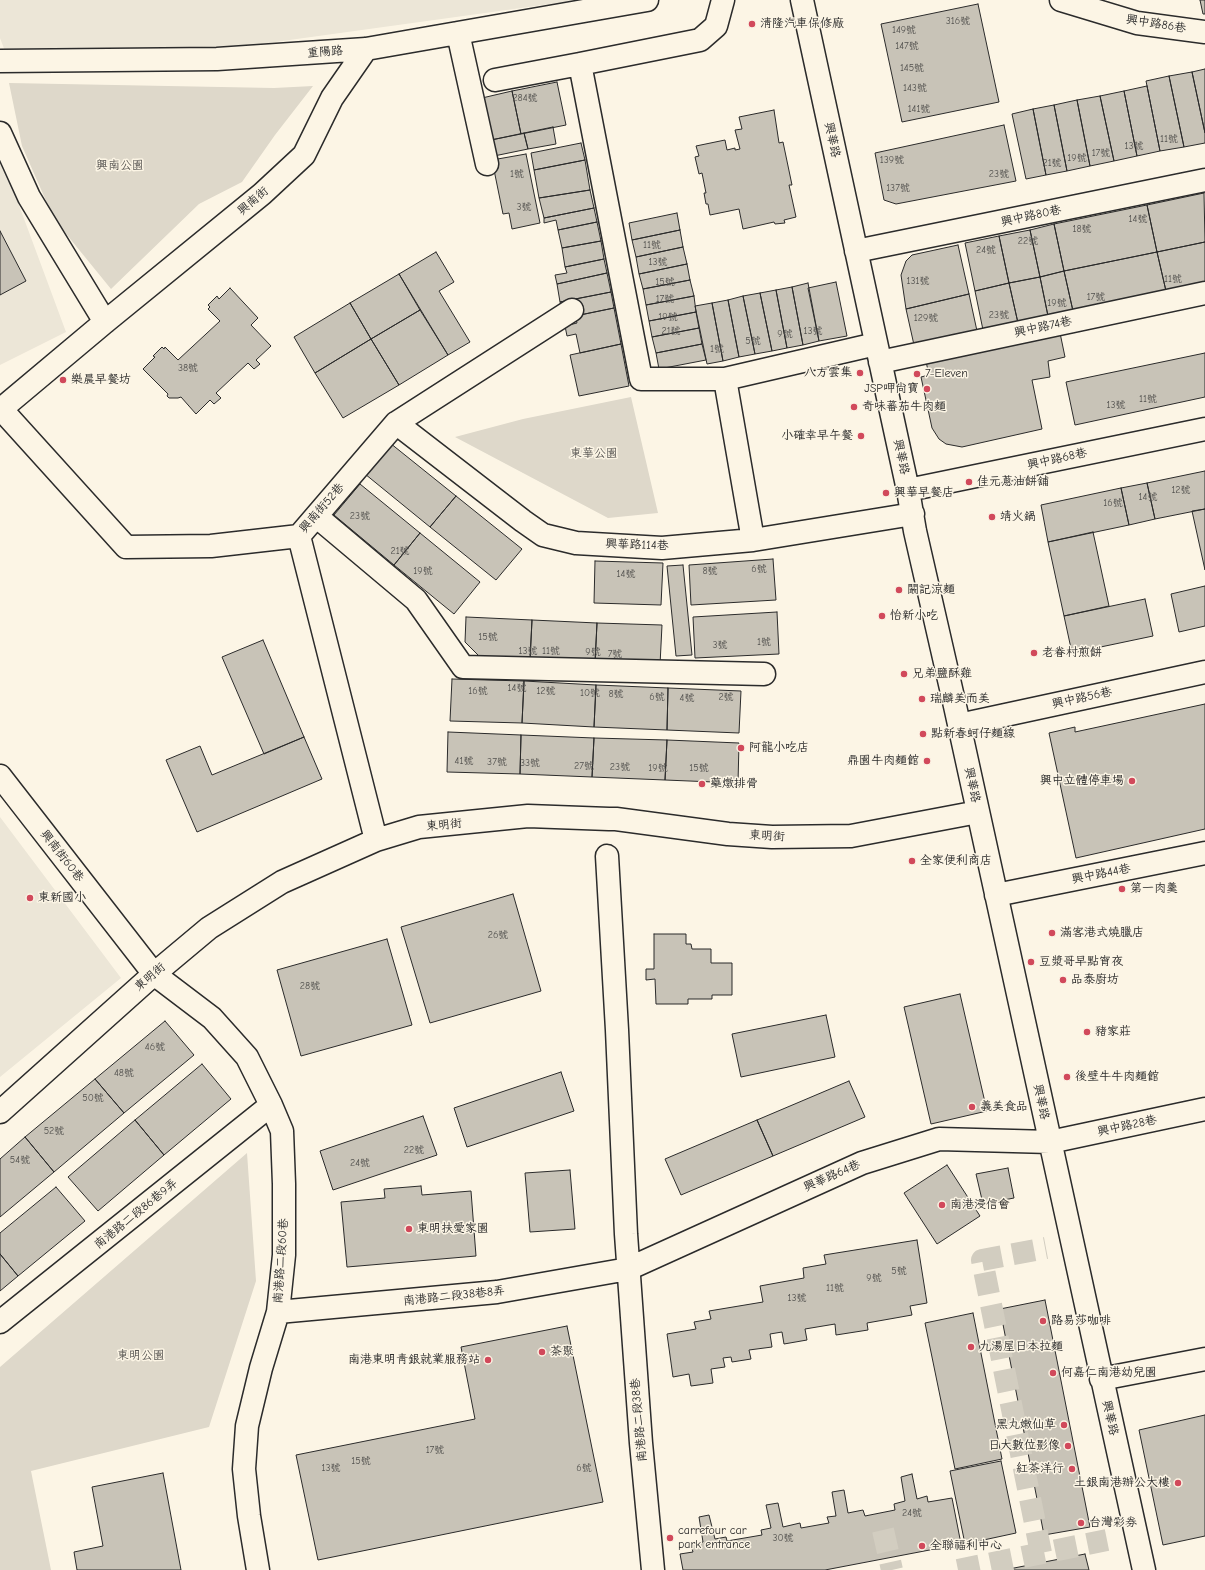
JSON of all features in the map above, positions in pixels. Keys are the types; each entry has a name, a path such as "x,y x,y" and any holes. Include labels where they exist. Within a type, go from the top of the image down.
{"street":[{"name":"重陽路","path":"0,61 217,59 366,49 647,0"},
{"path":"495,80 700,40 716,26 723,0"},
{"name":"興華路","path":"802,0 908,490 915,531 959,725 1144,1570"},
{"name":"興中路86巷","path":"1061,0 1137,23 1205,32"},
{"path":"458,33 487,164"},
{"name":"興南街","path":"1,410 105,322 262,194 304,155 332,98 366,49"},
{"name":"興中路74巷","path":"580,64 641,379 725,379 878,353 1205,293"},
{"path":"0,133 29,197 105,322"},
{"name":"興中路80巷","path":"856,251 1205,180"},
{"name":"興南街52巷","path":"1,410 126,547 211,546 299,536 396,423 572,310"},
{"path":"725,379 754,540"},
{"name":"興華路114巷","path":"396,423 543,535 576,543 662,548 754,540 913,514"},
{"name":"興中路68巷","path":"908,490 1205,429"},
{"path":"316,516 416,600 464,667 764,674"},
{"path":"299,536 376,840"},
{"name":"興中路56巷","path":"959,725 1205,672"},
{"name":"興南街60巷","path":"0,776 154,974"},
{"name":"東明街","path":"0,1112 154,974 210,928 276,886 376,840 419,827 528,816 616,818 728,834 772,837 851,836 978,812"},
{"name":"興中路44巷","path":"996,895 1205,853"},
{"name":"南港路二段38巷","path":"607,856 628,1269 641,1443 653,1570"},
{"name":"南港路二段60巷","path":"154,974 212,1018 247,1057 272,1105 282,1131 284,1255 278,1312 261,1368 247,1426 244,1469 249,1516 258,1570"},
{"name":"南港路二段86巷9弄","path":"0,1322 272,1105"},
{"name":"興中路28巷","path":"1050,1142 1205,1109"},
{"name":"興華路64巷","path":"628,1269 862,1163 939,1139 1050,1142"},
{"name":"南港路二段38巷8弄","path":"278,1312 497,1292 628,1269"},
{"path":"1101,1379 1205,1359"}],"shaded area":[{"path":"0,0 579,0 246,46 5,51 0,38"},
{"path":"0,154 66,332 0,365"},
{"name":"東新國小","path":"0,817 121,978 0,1077"}],"green space":[{"name":"興南公園","path":"9,83 274,88 313,86 275,135 242,182 199,204 111,289 54,219 22,146"},
{"name":"東華公園","path":"631,397 658,513 608,518 455,437 523,419"},
{"name":"東明公園","path":"247,1153 256,1281 209,1427 31,1471 51,1570 0,1570 0,1367"}],"building":[{"path":"1200,0 1205,0 1205,14 1203,14"},
{"path":"978,4 999,102 902,122 881,24"},
{"path":"1205,69 1205,133 1192,72"},
{"path":"1192,72 1205,133 1205,143 1184,147 1169,76"},
{"path":"1169,76 1184,147 1160,151 1146,81"},
{"path":"557,82 566,125 521,134 512,91"},
{"path":"1147,86 1160,151 1137,156 1124,91"},
{"path":"512,91 521,134 491,140 482,98"},
{"path":"1124,91 1137,156 1114,161 1100,96"},
{"path":"1100,96 1114,161 1090,166 1077,100"},
{"path":"1077,100 1090,166 1067,171 1054,105"},
{"path":"1054,105 1067,171 1046,175 1033,109"},
{"path":"1033,109 1046,175 1026,179 1012,114"},
{"path":"774,110 779,143 783,142 792,185 789,185 796,217 784,220 785,223 775,224 774,222 743,229 739,209 710,215 708,204 706,204 704,193 706,193 702,173 699,174 695,157 699,156 696,146 725,140 727,150 735,148 735,150 740,149 735,130 742,129 739,117"},
{"path":"1004,125 1016,181 896,204 884,200 875,153"},
{"path":"553,127 556,144 528,149 524,133"},
{"path":"524,133 528,149 494,156 491,140"},
{"path":"581,143 585,160 534,170 531,153"},
{"path":"526,154 540,223 512,229 509,213 503,214 492,160"},
{"path":"585,160 590,190 539,198 534,170"},
{"path":"590,190 594,208 544,218 539,198"},
{"path":"1204,193 1205,242 1157,252 1147,205"},
{"path":"1147,205 1157,252 1064,271 1054,224"},
{"path":"594,208 597,222 558,230 556,220 544,223 544,218"},
{"path":"677,213 680,230 632,240 629,223"},
{"path":"597,222 601,241 562,248 558,230"},
{"path":"1054,224 1064,271 1040,277 1030,230"},
{"path":"680,230 683,247 636,257 632,240"},
{"path":"1030,230 1040,277 1009,283 999,236"},
{"path":"0,231 26,281 0,295"},
{"path":"999,236 1009,283 975,291 965,243"},
{"path":"601,241 604,259 565,267 562,248"},
{"path":"1205,242 1205,283 1166,291 1157,252"},
{"path":"958,245 969,294 906,309 901,275 906,261 912,255"},
{"path":"683,247 687,264 639,274 636,257"},
{"path":"436,252 454,282 439,291 470,342 448,355 399,274"},
{"path":"1157,252 1166,291 1073,311 1064,271"},
{"path":"604,259 607,273 557,284 555,275 567,273 565,267"},
{"path":"687,264 690,280 643,289 639,274"},
{"path":"1064,271 1073,311 1048,316 1040,277"},
{"path":"607,273 611,292 560,302 557,284"},
{"path":"399,274 420,310 371,339 350,303"},
{"path":"1040,277 1048,316 1018,323 1009,283"},
{"path":"690,280 694,296 646,305 643,289"},
{"path":"836,282 847,336 819,341 808,288"},
{"path":"808,283 819,341 803,345 792,287"},
{"path":"1009,283 1018,323 983,330 975,291"},
{"path":"792,287 803,345 787,348 776,290"},
{"path":"230,288 258,318 251,325 271,346 256,360 260,364 254,369 248,363 216,393 221,398 214,404 210,400 196,414 181,397 169,398 167,396 168,394 143,369 155,357 153,356 162,347 164,349 165,347 178,360 220,321 208,309 210,307 208,305 217,296 219,299"},
{"path":"776,290 787,348 772,351 760,293"},
{"path":"611,292 614,308 575,316 562,309 560,302"},
{"path":"760,293 772,351 755,354 743,296"},
{"path":"969,294 977,331 914,345 906,309"},
{"path":"694,296 696,312 649,321 646,305"},
{"path":"743,296 755,354 739,357 728,300"},
{"path":"728,300 739,357 723,361 712,303"},
{"path":"350,303 371,339 315,373 294,337"},
{"path":"712,303 723,361 707,364 695,306"},
{"path":"614,308 621,344 580,353 576,334 567,336 565,326 577,323 575,316"},
{"path":"420,310 448,355 399,385 371,339"},
{"path":"696,312 699,328 652,337 649,321"},
{"path":"699,328 702,344 656,353 652,337"},
{"path":"1059,328 1065,357 1048,361 1050,377 1032,380 1042,429 962,447 946,444 939,439 932,428 921,377 929,375 925,357"},
{"path":"371,339 399,385 343,418 315,373"},
{"path":"621,344 629,386 579,396 570,355"},
{"path":"702,344 706,360 659,369 656,353"},
{"path":"1205,353 1205,397 1075,425 1066,382"},
{"path":"390,443 456,496 430,527 365,474"},
{"path":"1205,471 1205,509 1155,519 1147,483"},
{"path":"1147,483 1155,519 1129,525 1121,488"},
{"path":"360,484 420,533 394,565 334,515"},
{"path":"1121,488 1129,525 1048,542 1041,505"},
{"path":"456,496 522,549 496,580 430,527"},
{"path":"1205,509 1205,570 1192,511"},
{"path":"1093,532 1109,606 1064,616 1048,542"},
{"path":"420,533 480,582 454,614 394,565"},
{"path":"773,559 776,600 691,605 689,565"},
{"path":"595,561 663,563 661,605 594,603"},
{"path":"683,565 692,655 676,656 667,566"},
{"path":"1205,586 1205,626 1179,632 1171,594"},
{"path":"1145,599 1153,636 1072,653 1064,616"},
{"path":"777,612 779,654 695,658 693,617"},
{"path":"466,617 532,620 530,660 481,658 465,642"},
{"path":"532,620 597,623 595,663 530,660"},
{"path":"597,623 662,625 660,665 595,663"},
{"path":"263,640 304,737 264,754 222,657"},
{"path":"452,679 524,681 522,723 450,721"},
{"path":"524,681 596,685 594,727 522,723"},
{"path":"596,685 668,688 667,730 594,727"},
{"path":"668,688 741,691 739,733 667,730"},
{"name":"興中立體停車場","path":"1205,704 1205,829 1076,858 1049,733 1075,727 1075,732"},
{"path":"448,732 521,735 520,774 447,772"},
{"path":"521,735 594,738 592,777 520,774"},
{"path":"304,737 322,779 197,832 166,760 200,746 212,775"},
{"path":"594,738 667,740 665,780 592,777"},
{"path":"667,740 739,743 738,783 665,780"},
{"path":"513,894 541,991 430,1023 401,927"},
{"path":"654,934 686,934 686,944 691,944 692,949 711,949 711,963 732,963 732,995 712,995 712,999 688,999 688,1004 656,1004 655,979 646,980 646,969 654,969"},
{"path":"387,939 412,1025 301,1056 277,970"},
{"path":"960,994 987,1111 931,1124 904,1007"},
{"path":"826,1015 835,1057 741,1077 732,1034"},
{"path":"165,1021 194,1055 124,1113 95,1079"},
{"path":"202,1064 231,1099 164,1155 135,1120"},
{"path":"561,1072 574,1111 467,1147 454,1108"},
{"path":"95,1079 124,1113 54,1172 25,1137"},
{"path":"849,1081 865,1117 773,1156 757,1120"},
{"path":"423,1116 437,1155 333,1190 320,1151"},
{"path":"135,1120 164,1155 98,1211 68,1177"},
{"path":"757,1120 773,1156 681,1195 665,1159"},
{"path":"25,1137 54,1172 0,1217 0,1159"},
{"name":"南港浸信會","path":"947,1165 980,1216 937,1244 904,1193"},
{"path":"1008,1168 1014,1198 983,1204 976,1174"},
{"path":"570,1170 575,1229 530,1232 525,1173"},
{"name":"東明扶愛家園","path":"421,1186 422,1195 471,1191 476,1256 347,1267 341,1202 385,1198 384,1189"},
{"path":"56,1187 85,1221 18,1276 0,1254 0,1233"},
{"path":"917,1240 927,1303 910,1306 912,1315 867,1323 868,1330 836,1335 835,1324 805,1329 807,1340 784,1344 782,1332 770,1334 772,1347 749,1350 751,1359 732,1362 731,1357 723,1358 725,1367 711,1369 713,1383 691,1386 689,1374 673,1377 667,1334 696,1329 694,1322 711,1319 709,1311 763,1302 760,1286 804,1278 803,1268 826,1264 824,1255"},
{"path":"0,1254 18,1276 0,1291"},
{"path":"1045,1300 1090,1527 1044,1535 1000,1309"},
{"path":"973,1313 1002,1459 955,1469 925,1323"},
{"path":"567,1326 603,1502 318,1560 296,1455 475,1419 461,1347"},
{"name":"土銀南港辦公大樓","path":"1205,1415 1205,1536 1163,1545 1139,1430"},
{"path":"1001,1461 1016,1533 965,1544 950,1471"},
{"path":"163,1473 181,1570 77,1570 74,1552 103,1546 92,1487"},
{"path":"912,1474 917,1499 927,1496 928,1502 952,1498 961,1544 825,1570 683,1570 680,1554 693,1552 691,1545 703,1542 699,1517 709,1515 715,1539 726,1537 727,1541 762,1535 761,1530 771,1528 766,1505 778,1503 783,1527 800,1523 801,1528 829,1523 827,1517 836,1516 832,1492 844,1490 848,1513 863,1510 865,1516 895,1510 894,1504 905,1501 901,1477"},
{"path":"1085,1554 1089,1570 1004,1570"}],"tunnel":[{"path":"1041,1553 982,1260 1046,1248"},
{"path":"883,1530 892,1570"},
{"path":"958,1570 1107,1540"}],"place":[{"name":"清隆汽車保修廠","path":"752,24"},
{"name":"八方雲集","path":"860,373"},
{"name":"7-Eleven","path":"917,374"},
{"name":"樂晨早餐坊","path":"63,380"},
{"name":"JSP呷尚寶","path":"927,389"},
{"name":"奇味蕃茄牛肉麵","path":"854,407"},
{"name":"小確幸早午餐","path":"861,436"},
{"name":"佳元蔥油餅舖","path":"969,482"},
{"name":"興華早餐店","path":"886,493"},
{"name":"靖火鍋","path":"992,517"},
{"name":"闞記涼麵","path":"899,590"},
{"name":"怡新小吃","path":"882,616"},
{"name":"老眷村煎餅","path":"1034,653"},
{"name":"兄弟鹽酥雞","path":"904,674"},
{"name":"瑞麟美而美","path":"922,699"},
{"name":"點新春蚵仔麵線","path":"923,734"},
{"name":"阿龍小吃店","path":"741,748"},
{"name":"鼎園牛肉麵館","path":"927,761"},
{"name":"興中立體停車場","path":"1132,781"},
{"name":"藥燉排骨","path":"702,784"},
{"name":"全家便利商店","path":"912,861"},
{"name":"第一肉羹","path":"1122,889"},
{"name":"東新國小","path":"30,898"},
{"name":"滿客港式燒臘店","path":"1052,933"},
{"name":"豆漿哥早點宵夜","path":"1031,962"},
{"name":"品泰廚坊","path":"1063,980"},
{"name":"豬家莊","path":"1087,1032"},
{"name":"後壁牛牛肉麵館","path":"1067,1077"},
{"name":"義美食品","path":"972,1107"},
{"name":"南港浸信會","path":"942,1205"},
{"name":"東明扶愛家園","path":"409,1229"},
{"name":"路易莎咖啡","path":"1043,1321"},
{"name":"九湯屋日本拉麵","path":"971,1347"},
{"name":"茶聚","path":"542,1352"},
{"name":"南港東明青銀就業服務站","path":"488,1360"},
{"name":"何嘉仁南港幼兒園","path":"1053,1373"},
{"name":"黑丸嫩仙草","path":"1064,1425"},
{"name":"日大數位影像","path":"1068,1446"},
{"name":"紅茶洋行","path":"1072,1469"},
{"name":"土銀南港辦公大樓","path":"1178,1483"},
{"name":"台灣彩券","path":"1081,1523"},
{"name":"carrefour car park entrance","path":"670,1538"},
{"name":"全聯福利中心","path":"922,1546"}]}
